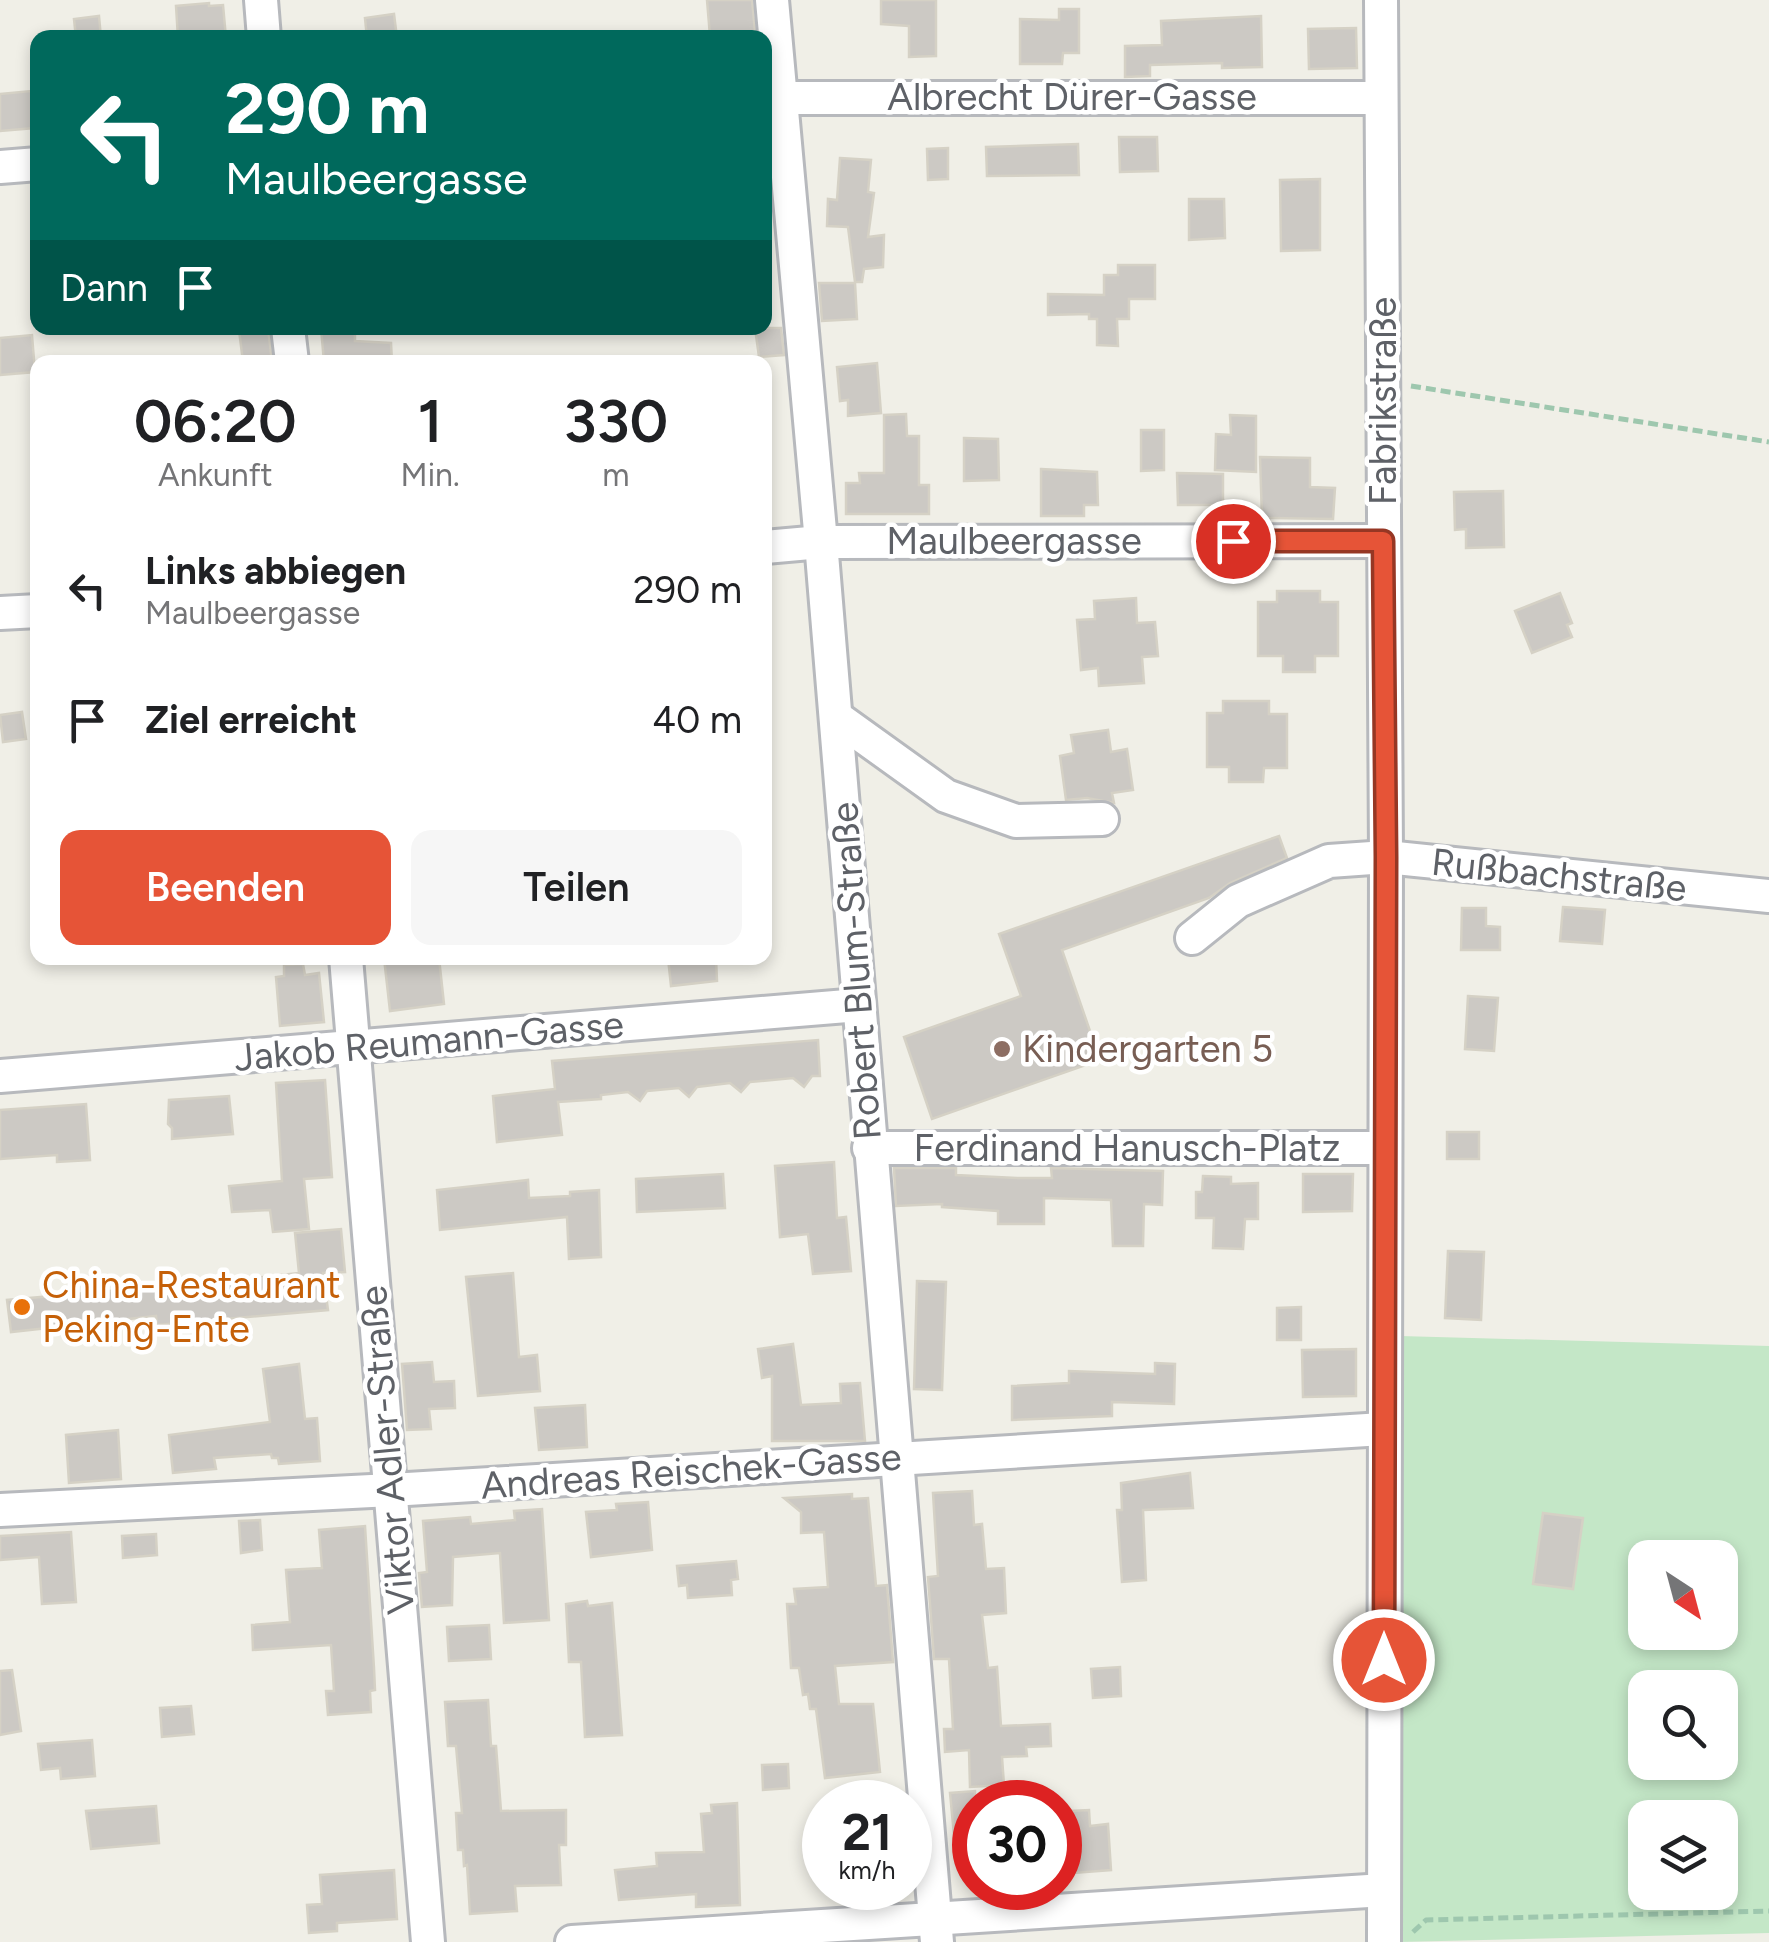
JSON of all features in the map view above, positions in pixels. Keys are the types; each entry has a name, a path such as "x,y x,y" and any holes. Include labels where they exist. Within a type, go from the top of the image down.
{"street":[{"path":"261,0 263,30"},
{"name":"Robert Blum-Straße","path":"772,0 772,98 822,542 936,1930"},
{"name":"Fabrikstraße","path":"1380,0 1386,857 1384,1890 1398,1938"},
{"name":"Albrecht Dürer-Gasse","path":"772,98 1380,98"},
{"path":"0,167 30,165"},
{"name":"Maulbeergasse","path":"772,546 822,542 1383,541"},
{"path":"0,613 30,611"},
{"path":"836,717 946,796 1016,821 1102,818"},
{"name":"Rußbachstraße","path":"1192,938 1238,901 1329,860 1386,857 1769,896"},
{"name":"Viktor Adler-Straße","path":"347,965 428,1942"},
{"name":"Jakob Reumann-Gasse","path":"0,1076 858,1005"},
{"name":"Ferdinand Hanusch-Platz","path":"869,1148 1385,1148"},
{"name":"Andreas Reischek-Gasse","path":"0,1510 1383,1429"},
{"path":"572,1942 936,1930 1384,1890"}],"path":[{"path":"1383,382 1769,442"},
{"path":"1398,1938 1426,1920 1769,1911"}],"green space":[{"path":"1400,1336 1769,1346 1769,1933 1399,1942"}],"building":[{"path":"707,0 752,0 755,30 710,30"},
{"path":"881,0 936,0 936,56 909,57 909,26 881,24"},
{"path":"223,5 225,30 178,30 176,6"},
{"path":"1059,9 1079,9 1079,53 1063,53 1062,64 1020,64 1020,19 1059,20"},
{"path":"394,14 396,30 366,30 365,18"},
{"path":"99,16 100,30 75,30 74,19"},
{"path":"1261,16 1262,67 1222,68 1222,63 1150,65 1150,76 1125,77 1125,46 1162,45 1161,21"},
{"path":"1356,28 1357,68 1309,69 1308,29"},
{"path":"30,91 30,128 0,131 0,94"},
{"path":"1119,137 1157,137 1158,171 1120,172"},
{"path":"1078,144 1079,175 987,176 986,147"},
{"path":"948,148 948,179 928,180 927,149"},
{"path":"840,158 871,160 868,192 874,193 868,237 884,235 883,267 864,269 862,282 855,282 848,227 827,226 828,199 837,200"},
{"path":"1320,179 1320,250 1281,251 1280,180"},
{"path":"1189,199 1224,199 1225,238 1189,240"},
{"path":"1118,265 1155,265 1155,299 1129,299 1129,319 1117,319 1118,346 1097,345 1097,319 1089,319 1089,314 1048,315 1048,294 1104,295 1104,275 1118,275"},
{"path":"819,283 855,283 857,319 822,321"},
{"path":"772,328 781,328 784,355 759,355 756,335 772,335"},
{"path":"32,335 30,372 0,375 0,338"},
{"path":"240,335 269,335 271,355 242,355"},
{"path":"322,335 355,335 355,341 391,343 392,355 323,355"},
{"path":"877,363 881,413 848,416 848,400 840,401 837,367"},
{"path":"906,414 907,436 919,436 919,485 929,485 929,514 846,514 846,483 860,483 859,473 884,473 884,415"},
{"path":"1230,415 1256,416 1256,472 1215,470 1216,434 1231,435"},
{"path":"1141,430 1164,430 1164,470 1141,471"},
{"path":"964,438 998,439 999,480 964,481"},
{"path":"1260,457 1310,458 1310,487 1335,488 1333,519 1262,518"},
{"path":"1041,469 1097,472 1098,505 1084,505 1084,516 1041,516"},
{"path":"1177,473 1223,474 1223,505 1178,505"},
{"path":"1503,491 1504,547 1466,548 1466,529 1455,530 1454,492"},
{"path":"1277,591 1320,591 1320,602 1338,602 1338,656 1315,656 1315,672 1283,672 1283,656 1258,656 1258,602 1277,602"},
{"path":"1560,593 1572,623 1567,625 1572,637 1532,653 1515,611"},
{"path":"1136,598 1137,623 1155,622 1158,656 1142,657 1144,683 1099,686 1098,668 1081,670 1077,620 1095,619 1094,601"},
{"path":"1223,701 1269,701 1269,714 1287,714 1287,768 1264,768 1263,782 1229,782 1229,767 1207,767 1207,713 1223,713"},
{"path":"22,712 26,739 3,742 0,715"},
{"path":"1108,730 1111,752 1127,749 1133,790 1112,793 1114,803 1087,798 1066,800 1060,756 1074,753 1071,735"},
{"path":"1279,836 1287,858 1230,883 1209,898 1062,950 1100,1060 932,1119 904,1037 1021,996 999,934"},
{"path":"1563,907 1605,910 1602,944 1560,941"},
{"path":"1462,908 1486,908 1486,926 1500,927 1500,950 1461,950"},
{"path":"284,965 303,965 305,975 319,973 324,1022 280,1026 276,977 284,976"},
{"path":"385,965 440,965 444,1004 390,1011"},
{"path":"669,965 716,965 717,981 671,986"},
{"path":"1468,996 1498,998 1494,1051 1465,1049"},
{"path":"818,1040 820,1076 812,1076 804,1087 793,1078 750,1082 741,1092 730,1083 697,1087 689,1097 679,1088 647,1091 640,1101 628,1092 601,1095 601,1099 558,1102 562,1135 497,1142 493,1096 555,1089 552,1061"},
{"path":"325,1080 332,1177 304,1179 309,1229 273,1232 270,1210 232,1212 229,1186 282,1181 276,1083"},
{"path":"229,1096 233,1134 172,1139 169,1100"},
{"path":"86,1104 90,1160 57,1162 57,1155 0,1159 0,1110"},
{"path":"1447,1132 1479,1132 1479,1159 1447,1159"},
{"path":"834,1162 837,1218 846,1217 851,1271 813,1274 808,1234 780,1237 775,1166"},
{"path":"894,1168 956,1168 956,1175 1017,1178 1052,1178 1051,1168 1163,1171 1162,1205 1144,1204 1143,1246 1113,1246 1111,1200 1044,1198 1044,1224 998,1224 998,1211 942,1204 896,1206"},
{"path":"723,1174 725,1208 637,1212 636,1179"},
{"path":"1303,1174 1353,1174 1352,1211 1303,1212"},
{"path":"1203,1176 1231,1177 1231,1184 1258,1183 1258,1219 1245,1219 1243,1249 1213,1248 1214,1218 1196,1218 1196,1192 1202,1192"},
{"path":"528,1180 529,1198 599,1190 601,1257 569,1259 567,1217 440,1230 437,1190"},
{"path":"341,1229 345,1272 323,1273 328,1310 157,1325 156,1316 11,1332 7,1300 120,1290 121,1293 299,1273 295,1233"},
{"path":"1448,1251 1484,1252 1481,1320 1445,1318"},
{"path":"513,1273 519,1357 537,1355 540,1391 478,1396 466,1277"},
{"path":"917,1281 946,1282 942,1390 914,1389"},
{"path":"1301,1307 1301,1340 1277,1340 1277,1308"},
{"path":"793,1344 801,1405 841,1403 840,1384 860,1383 865,1441 772,1441 772,1376 762,1378 758,1349"},
{"path":"1356,1349 1356,1396 1303,1397 1302,1350"},
{"path":"432,1362 434,1382 454,1381 455,1408 429,1409 431,1429 407,1430 402,1364"},
{"path":"1155,1363 1175,1364 1174,1404 1112,1402 1112,1416 1012,1420 1012,1386 1069,1383 1069,1371 1155,1374"},
{"path":"299,1364 305,1419 317,1418 320,1461 279,1464 271,1454 214,1458 216,1469 173,1473 169,1435 270,1422 263,1369"},
{"path":"585,1405 587,1447 539,1450 535,1408"},
{"path":"118,1430 121,1479 69,1483 66,1435"},
{"path":"1190,1473 1193,1508 1143,1510 1146,1580 1122,1582 1117,1510 1122,1510 1121,1483"},
{"path":"972,1491 974,1525 982,1524 986,1569 1004,1568 1006,1613 982,1615 988,1668 997,1667 1001,1726 1050,1724 1051,1746 1026,1747 1027,1756 1002,1757 1004,1780 970,1780 969,1750 945,1752 944,1729 953,1729 949,1659 934,1659 928,1577 938,1576 933,1493"},
{"path":"852,1494 852,1499 868,1498 876,1586 887,1585 893,1662 835,1666 839,1704 873,1704 880,1772 825,1778 816,1709 810,1709 808,1694 803,1695 799,1668 791,1668 787,1604 796,1604 794,1589 828,1587 824,1532 801,1533 801,1512 784,1498"},
{"path":"648,1502 652,1550 591,1557 586,1512 617,1510 616,1504"},
{"path":"542,1509 549,1620 504,1623 500,1553 453,1557 452,1605 422,1607 419,1573 427,1572 423,1521 470,1517 471,1524 515,1520 514,1511"},
{"path":"1543,1513 1583,1518 1573,1589 1533,1584"},
{"path":"260,1520 262,1550 241,1553 239,1521"},
{"path":"365,1526 375,1690 370,1691 371,1712 328,1715 326,1691 334,1691 331,1645 253,1650 252,1625 290,1622 286,1570 322,1568 319,1530"},
{"path":"71,1532 76,1602 42,1604 39,1557 0,1560 0,1536"},
{"path":"156,1534 157,1555 123,1558 122,1536"},
{"path":"736,1561 738,1579 731,1580 732,1595 688,1598 687,1585 679,1586 677,1566"},
{"path":"587,1601 588,1606 612,1603 622,1735 585,1737 581,1662 569,1662 566,1604"},
{"path":"489,1625 491,1659 449,1661 447,1627"},
{"path":"1120,1667 1121,1696 1093,1698 1091,1669"},
{"path":"12,1670 21,1731 0,1735 0,1671"},
{"path":"488,1700 501,1811 566,1810 566,1845 559,1845 561,1885 515,1886 517,1911 470,1914 467,1865 464,1866 463,1850 458,1850 456,1813 462,1813 456,1746 448,1746 445,1702"},
{"path":"191,1706 194,1734 162,1737 160,1708"},
{"path":"92,1740 95,1776 61,1779 60,1768 41,1770 38,1744"},
{"path":"788,1764 789,1788 763,1790 762,1765"},
{"path":"737,1803 740,1905 696,1907 696,1894 619,1900 615,1870 657,1866 656,1853 704,1852 701,1814 712,1813 711,1805"},
{"path":"156,1806 159,1843 91,1849 86,1811"},
{"path":"1082,1810 1089,1810 1090,1826 1108,1824 1111,1870 1082,1872"},
{"path":"394,1870 397,1919 337,1923 337,1931 309,1933 307,1905 322,1904 320,1875"}],"place":[{"name":"Kindergarten 5","path":"1002,1049"},
{"name":"China-Restaurant Peking-Ente","path":"22,1307"}],"route":[{"path":"1233,541 1383,541 1384,1660"}]}
